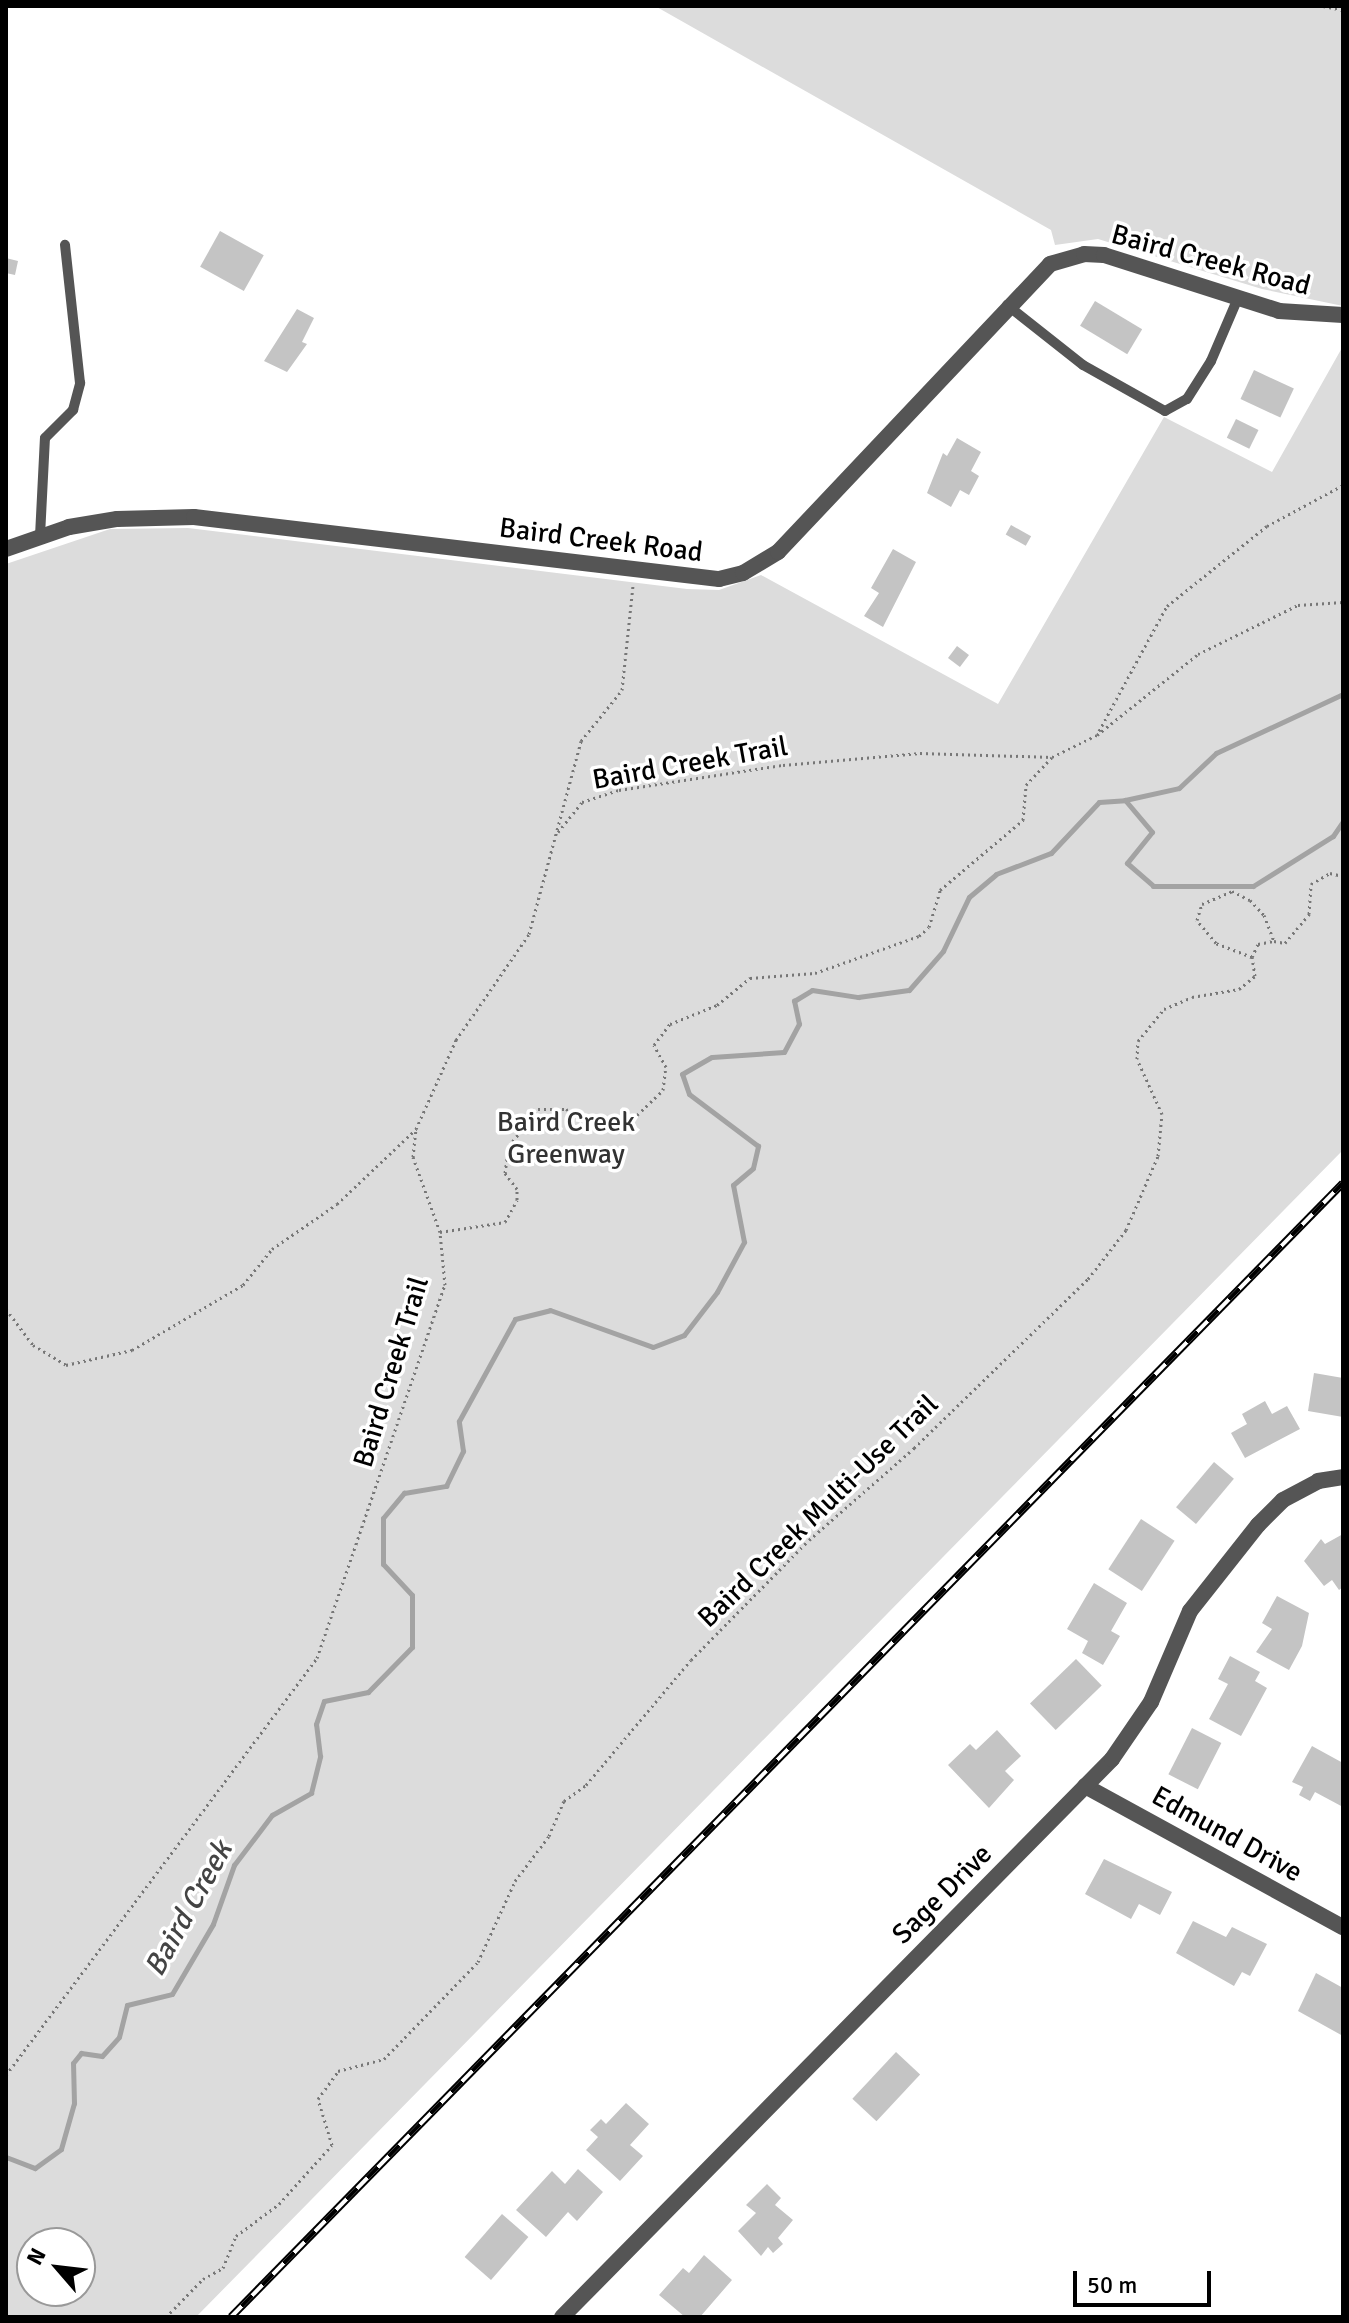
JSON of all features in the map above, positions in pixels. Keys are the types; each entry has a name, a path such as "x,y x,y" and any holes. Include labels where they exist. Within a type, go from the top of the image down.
{"street":[{"name":"Baird Creek Road","path":"6,549 40,536 117,519 194,517 719,579 760,565 1007,305 1050,264 1084,254 1104,255 1279,311 1343,315"},
{"name":"Sage Drive","path":"562,2317 1085,1786 1134,1732 1190,1611 1283,1500 1318,1481 1343,1477"},
{"name":"Edmund Drive","path":"1085,1786 1343,1927"}],"lane":[{"path":"40,536 45,438 73,410 80,383 65,245"},
{"path":"1007,305 1083,365 1165,411 1187,399 1211,361 1238,298"}],"path":[{"path":"1323,6 1343,10"},
{"path":"1097,735 1167,606 1267,526 1343,485"},
{"path":"555,835 581,741 622,690 634,571"},
{"name":"Baird Creek Trail","path":"6,2075 317,1658 445,1285 440,1232 413,1157 416,1129 456,1040 529,934 555,835 582,802 619,790 783,765 920,753 1052,757 1097,735 1198,654 1298,605 1343,602"},
{"path":"440,1232 478,1229 505,1222 511,1214 517,1189 505,1173 509,1146 538,1109 566,1109 606,1130 633,1119 663,1090 666,1067 654,1045 670,1024 717,1005 750,978 815,973 919,936 929,927 940,890 1023,820 1026,785 1052,757"},
{"path":"1274,941 1264,915 1250,900 1232,891 1202,904 1197,920 1216,943 1252,957 1258,944 1274,941 1285,943 1309,914 1311,884 1330,873 1343,876"},
{"name":"Baird Creek Multi-Use Trail","path":"166,2317 203,2279 223,2268 236,2236 279,2204 332,2145 318,2099 338,2071 384,2059 478,1962 515,1881 549,1836 564,1801 586,1785 691,1660 809,1540 914,1448 1098,1267 1126,1230 1158,1156 1162,1114 1137,1059 1138,1041 1164,1009 1192,997 1239,989 1255,976 1252,957"},
{"path":"6,1309 33,1345 66,1365 132,1350 243,1285 272,1249 337,1204 416,1129"}],"green space":[{"path":"655,6 1343,6 1343,306 1262,289 1098,239 1055,245 1051,230"},
{"name":"Baird Creek Greenway","path":"1343,346 1343,1150 196,2317 6,2317 6,564 110,529 188,528 687,589 719,590 761,575 998,704 1164,417 1272,472"}],"building":[{"path":"220,231 264,255 244,291 200,267"},
{"path":"6,258 18,261 15,275 6,273"},
{"path":"1095,301 1142,329 1127,354 1080,326"},
{"path":"297,309 314,318 302,342 307,344 287,372 264,361"},
{"path":"1254,370 1294,389 1280,418 1240,399"},
{"path":"1236,419 1258,430 1249,449 1227,438"},
{"path":"957,438 981,452 971,471 979,476 969,495 960,490 951,507 927,493 943,453 947,456"},
{"path":"1011,525 1031,536 1026,546 1006,535"},
{"path":"893,549 916,562 883,627 864,616 879,593 871,588"},
{"path":"957,646 969,655 960,667 948,658"},
{"path":"1314,1373 1343,1378 1343,1417 1308,1411"},
{"path":"1265,1401 1272,1414 1287,1406 1300,1429 1245,1458 1231,1433 1247,1424 1242,1414"},
{"path":"1214,1462 1234,1479 1196,1524 1176,1507"},
{"path":"1141,1519 1175,1541 1142,1591 1108,1569"},
{"path":"1343,1534 1343,1587 1339,1590 1332,1580 1324,1586 1304,1561 1321,1539 1325,1544"},
{"path":"1094,1583 1127,1603 1111,1631 1120,1636 1103,1665 1082,1653 1088,1641 1067,1629"},
{"path":"1277,1596 1309,1613 1302,1646 1289,1670 1256,1652 1272,1629 1262,1623"},
{"path":"1230,1656 1260,1672 1255,1681 1267,1688 1241,1736 1209,1719 1228,1684 1218,1679"},
{"path":"1076,1659 1102,1686 1056,1730 1030,1703"},
{"path":"1192,1728 1221,1743 1198,1789 1168,1774"},
{"path":"997,1730 1021,1756 1005,1771 1014,1780 989,1808 948,1765 970,1744 976,1750"},
{"path":"1312,1746 1343,1763 1343,1807 1315,1792 1310,1801 1299,1795 1303,1787 1292,1782"},
{"path":"1104,1859 1172,1892 1160,1915 1139,1904 1131,1919 1085,1894"},
{"path":"1193,1921 1226,1937 1232,1927 1267,1944 1250,1976 1242,1972 1234,1986 1176,1953"},
{"path":"1316,1973 1343,1988 1343,2036 1298,2011"},
{"path":"896,2052 920,2075 876,2121 852,2099"},
{"path":"626,2103 649,2124 630,2145 643,2156 620,2181 586,2150 598,2137 590,2130 601,2119 606,2124"},
{"path":"578,2169 603,2192 577,2221 568,2212 546,2237 516,2210 552,2171 565,2184"},
{"path":"767,2184 781,2198 775,2205 793,2220 778,2238 783,2244 773,2253 768,2247 761,2256 738,2231 756,2213 746,2205"},
{"path":"502,2214 528,2237 491,2280 465,2257"},
{"path":"704,2255 732,2280 700,2317 685,2317 659,2295 683,2268 689,2273"}],"waterway":[{"name":"Baird Creek","path":"1125,800 1179,788 1216,753 1343,694"},
{"name":"Baird Creek","path":"6,2157 35,2168 61,2149 74,2103 73,2063 81,2053 102,2056 119,2037 127,2005 172,1994 213,1924 234,1865 272,1815 311,1793 320,1756 316,1724 324,1701 368,1692 412,1647 412,1595 383,1564 383,1518 404,1493 446,1486 463,1451 459,1421 515,1319 550,1310 653,1347 684,1335 717,1292 744,1242 733,1185 753,1168 758,1146 689,1094 682,1074 712,1057 784,1052 799,1024 794,1001 812,990 858,997 909,990 943,951 969,897 996,874 1051,853 1099,802 1125,800 1152,832 1127,863 1153,886 1253,886 1333,836 1343,821"}],"railway":[{"path":"231,2317 1343,1183"}]}
